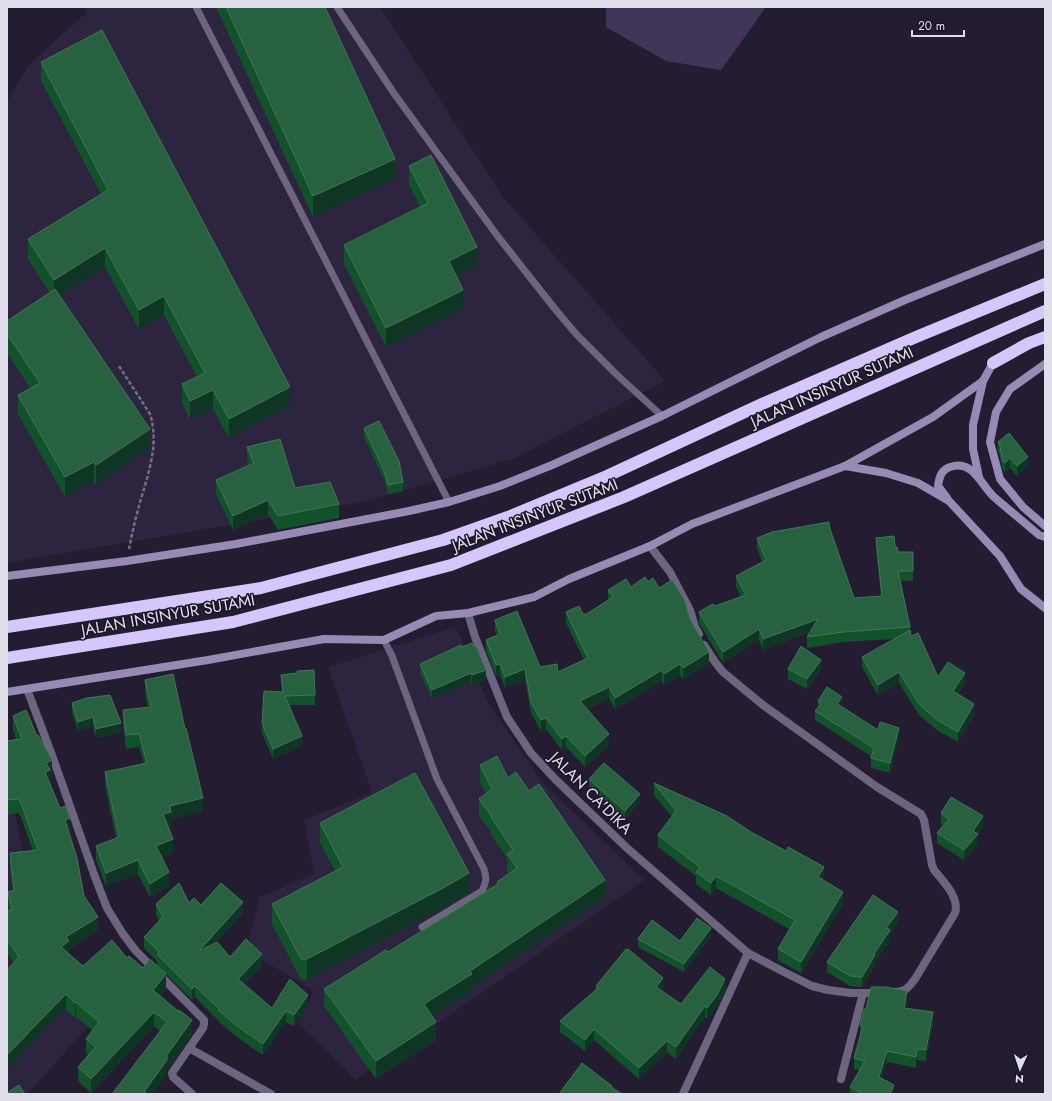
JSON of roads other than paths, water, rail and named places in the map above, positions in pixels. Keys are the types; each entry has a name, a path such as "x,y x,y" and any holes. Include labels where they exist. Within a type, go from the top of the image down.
{"highway":[{"name":"JALAN INSINYUR SUTAMI","path":"7,627 261,588 443,540 508,517 600,479 769,400 1045,284"},
{"name":"JALAN INSINYUR SUTAMI","path":"7,658 233,622 451,565 624,497 1045,311"},
{"path":"993,364 1029,343 1045,337"}],"street":[{"path":"7,576 127,561 236,544 409,511 449,502 500,486 552,465 662,416 821,337 905,300 1045,244"},
{"path":"979,477 972,449 973,425 983,381 993,364"},
{"path":"1045,364 1010,389 996,412 990,442 1000,478 1022,507 1045,526"},
{"path":"7,692 208,660 324,639 384,640 436,616 468,613 534,597 568,579 650,546 692,524 845,466 933,417 983,381"},
{"path":"1045,538 1039,535 993,496 979,477 967,467 958,465 948,467 939,476 938,486 949,501 1000,556 1021,589 1045,608"},
{"path":"845,466 880,472 918,483 949,501"},
{"name":"JALAN CA'DIKA","path":"468,613 475,637 507,717 531,753 555,779 627,848 748,953 784,972 812,986 828,990 863,993 902,992 915,979 955,913 957,907 954,898 932,865 924,820 921,814 877,787 762,705 722,672 695,627 690,610 670,572 650,546"},
{"path":"27,689 107,908 123,934 136,951 204,1020 203,1028 173,1071 172,1075 192,1094"},
{"path":"683,1094 748,953"},
{"path":"841,1079 863,993"},
{"path":"189,1048 271,1094"}],"lane":[{"path":"196,7 449,502"},
{"path":"337,7 393,92 496,234 555,310 577,335 616,374 662,416"},
{"path":"384,640 392,656 437,779 484,869 486,876 486,884 482,891 422,927"}]}
